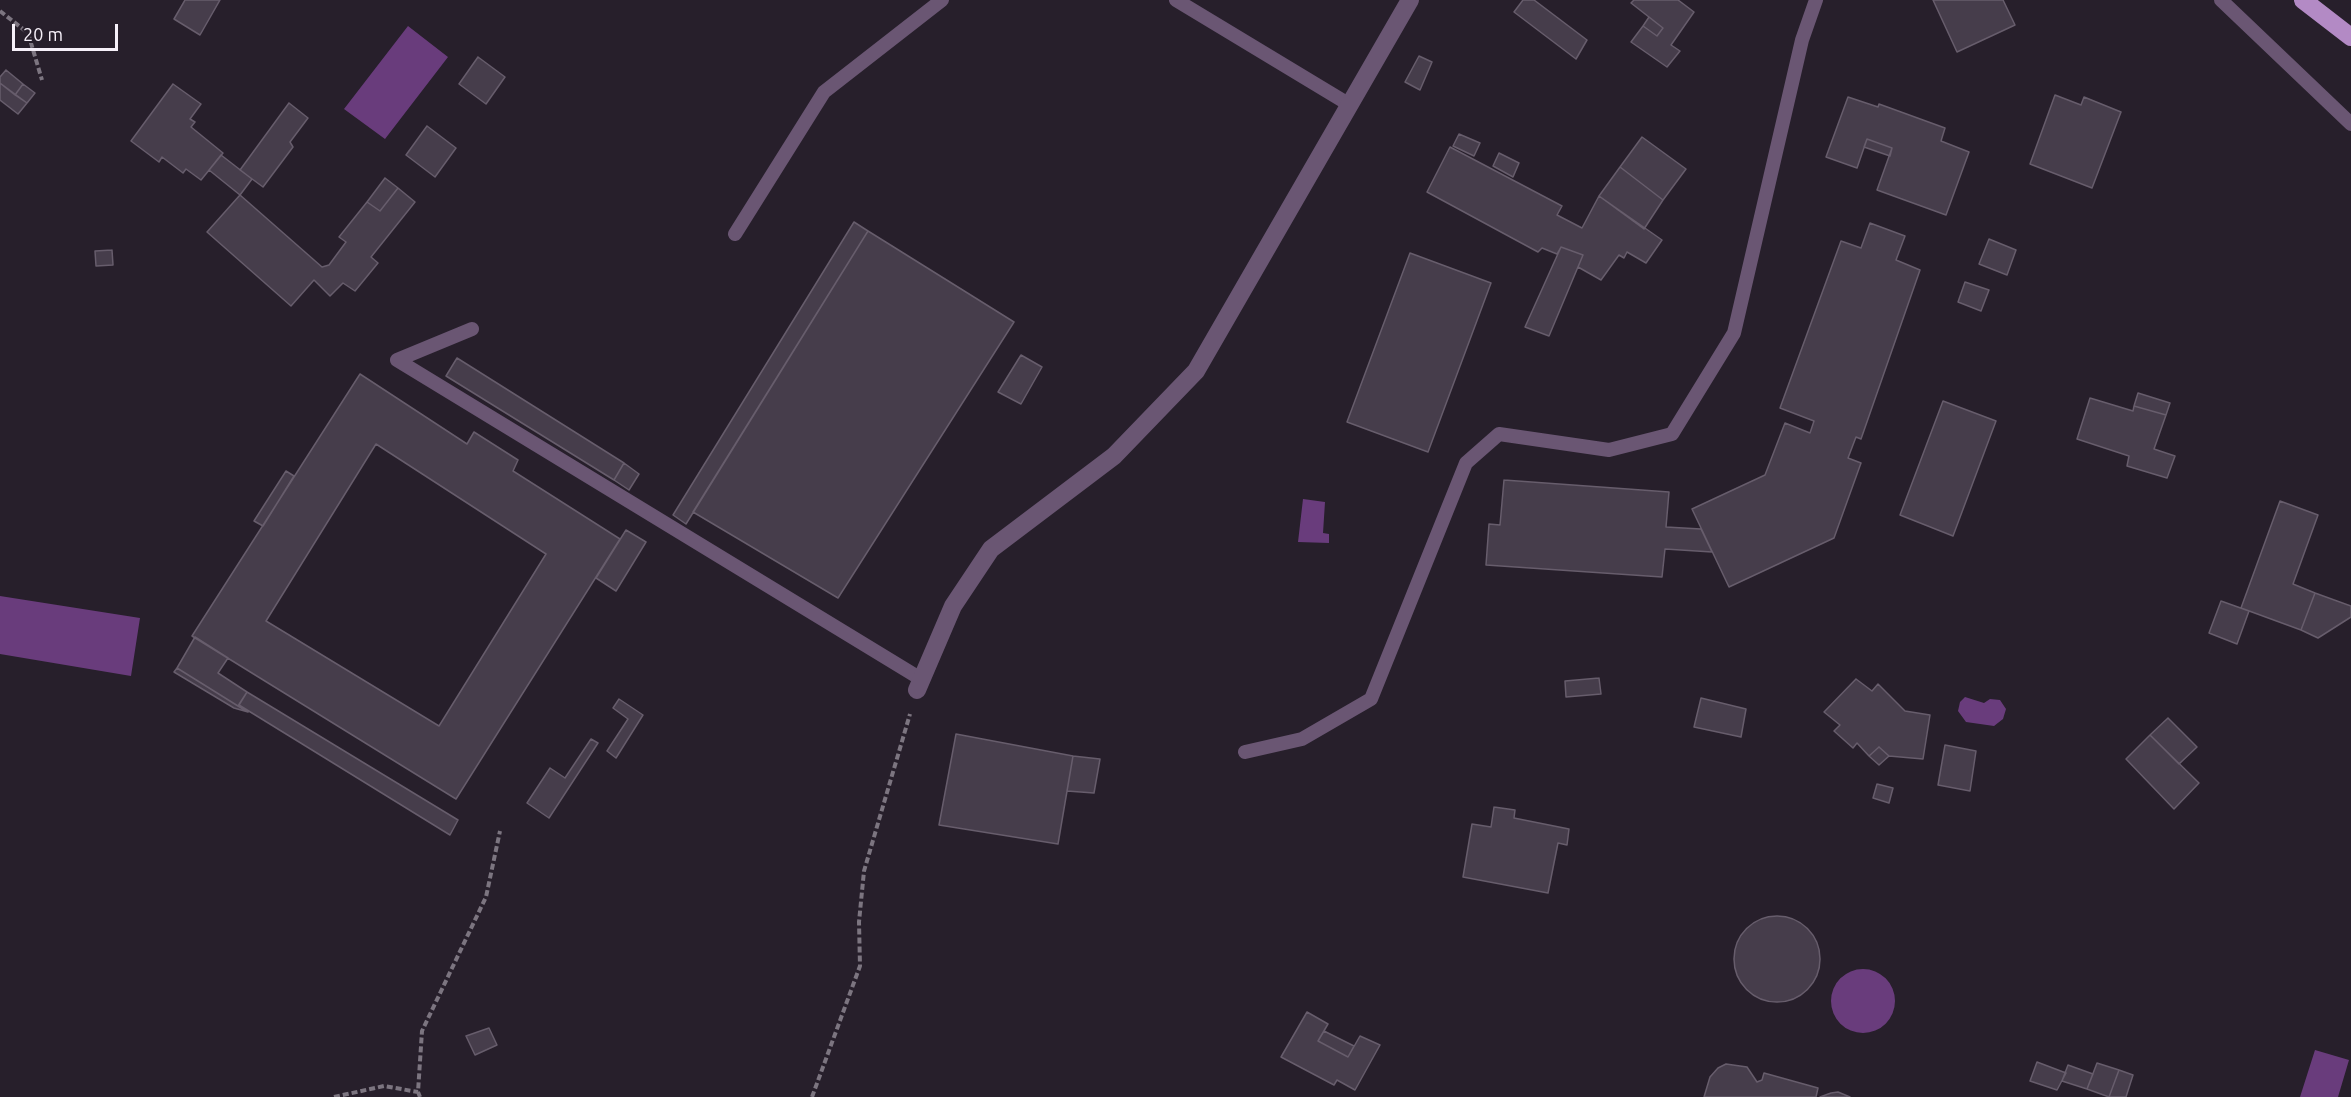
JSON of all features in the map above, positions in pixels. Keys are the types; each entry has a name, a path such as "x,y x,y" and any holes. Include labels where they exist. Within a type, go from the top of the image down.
{"main road":[{"path":"2303,0 2351,37"}],"street":[{"path":"919,685 953,606 991,549 1114,456 1196,371 1410,0"}],"lane":[{"path":"735,234 824,92 942,0"},
{"path":"1176,0 1350,105"},
{"path":"1245,752 1302,739 1371,699 1466,463 1498,434 1609,450 1672,434 1734,333 1802,40 1816,0"},
{"path":"2221,0 2351,124"},
{"path":"472,328 397,360 919,685"}],"path":[{"path":"0,11 28,33 42,80"},
{"path":"812,1097 860,966 859,922 864,871 919,685"},
{"path":"420,1097 418,1092 422,1031 486,897 500,831"},
{"path":"334,1097 384,1086 418,1092"}],"shaded area":[{"path":"408,26 448,57 385,139 344,109"},
{"path":"1303,499 1325,502 1323,533 1329,534 1329,543 1298,542"},
{"path":"0,596 140,618 131,676 0,654"},
{"path":"1965,697 1984,703 1990,699 2000,700 2006,709 2003,719 1994,726 1966,722 1958,711 1960,702"},
{"path":"1857,969 1869,969 1886,978 1893,989 1895,1001 1893,1013 1886,1024 1869,1033 1857,1033 1845,1028 1836,1019 1831,1007 1831,995 1836,983 1845,974"},
{"path":"2315,1050 2349,1060 2338,1097 2300,1097"}],"building":[{"path":"185,0 220,0 200,35 174,19"},
{"path":"1523,0 1534,0 1587,40 1576,59 1514,12"},
{"path":"1634,0 1678,0 1694,12 1671,45 1680,51 1667,67 1631,42 1643,26 1657,36 1663,28 1631,3"},
{"path":"1933,0 2003,0 2015,25 1957,52"},
{"path":"1649,17 1663,28 1657,36 1643,26"},
{"path":"1419,56 1432,62 1420,90 1405,82"},
{"path":"478,57 505,77 486,104 459,84"},
{"path":"6,70 23,84 15,95 0,83 0,77"},
{"path":"0,83 27,103 18,114 0,100"},
{"path":"23,84 35,93 27,103 15,95"},
{"path":"173,84 201,104 190,119 195,122 191,127 223,153 201,180 186,169 183,173 162,157 159,162 131,141"},
{"path":"2055,95 2081,105 2084,97 2121,112 2092,188 2030,164"},
{"path":"1848,97 1878,107 1879,104 1945,128 1941,141 1969,152 1946,215 1877,190 1892,148 1867,139 1857,168 1826,157"},
{"path":"289,103 308,118 290,142 293,147 263,187 240,170"},
{"path":"427,126 456,148 435,177 406,155"},
{"path":"1459,134 1480,143 1474,156 1453,146"},
{"path":"1642,137 1686,169 1663,200 1620,167"},
{"path":"1867,139 1892,148 1890,156 1864,147"},
{"path":"1450,147 1562,206 1557,215 1582,228 1599,196 1662,240 1646,263 1627,252 1624,258 1619,255 1601,280 1578,267 1583,255 1561,247 1557,254 1542,248 1538,252 1427,192"},
{"path":"1499,153 1519,163 1513,177 1493,166"},
{"path":"221,155 252,179 240,195 209,170"},
{"path":"1620,167 1663,200 1644,229 1599,196"},
{"path":"385,178 398,188 380,211 367,202"},
{"path":"398,188 415,202 371,257 378,263 355,291 343,283 330,296 314,280 291,306 207,232 240,195 322,267 329,265 346,242 339,237 367,202 380,211"},
{"path":"854,222 868,231 686,524 673,515"},
{"path":"1870,223 1905,236 1896,260 1920,270 1861,439 1856,437 1848,458 1861,463 1834,538 1729,587 1692,509 1765,475 1785,423 1810,433 1814,421 1780,408 1841,241 1861,248"},
{"path":"868,231 1014,322 838,598 693,512"},
{"path":"1989,239 2016,250 2007,275 1979,264"},
{"path":"1561,247 1583,255 1549,336 1525,327"},
{"path":"112,250 113,265 96,266 95,251"},
{"path":"1410,253 1491,283 1428,452 1347,422"},
{"path":"1965,282 1989,290 1981,311 1958,302"},
{"path":"1021,355 1042,367 1021,404 998,392"},
{"path":"457,358 624,463 614,480 446,376"},
{"path":"360,374 467,444 474,432 518,460 513,471 620,539 456,799 192,636","holes":["376,444 546,554 439,726 266,621"]},
{"path":"2138,393 2170,403 2166,415 2134,406"},
{"path":"2090,398 2133,411 2134,406 2166,415 2154,449 2175,456 2167,478 2127,466 2129,456 2077,439"},
{"path":"1943,401 1996,421 1953,536 1900,515"},
{"path":"624,463 639,474 629,490 614,480"},
{"path":"286,471 294,476 263,526 254,521"},
{"path":"1504,480 1669,492 1666,527 1701,529 1712,552 1665,549 1662,577 1486,565 1489,524 1500,525"},
{"path":"2280,501 2318,515 2293,584 2315,593 2301,630 2241,608"},
{"path":"626,530 646,542 616,591 596,578"},
{"path":"2315,593 2351,606 2351,617 2318,638 2301,630"},
{"path":"2221,601 2249,611 2237,644 2209,633"},
{"path":"195,637 228,658 218,673 247,692 238,706 177,668"},
{"path":"177,668 248,712 234,708 174,672"},
{"path":"1599,678 1601,694 1566,697 1565,681"},
{"path":"1856,679 1872,691 1878,684 1905,711 1930,715 1923,759 1889,756 1879,747 1869,756 1857,743 1853,748 1834,731 1840,725 1824,712"},
{"path":"247,692 458,820 450,835 239,705"},
{"path":"1701,698 1746,709 1741,737 1694,727"},
{"path":"619,699 643,715 616,758 607,751 628,719 613,708"},
{"path":"2168,718 2197,747 2179,764 2150,735"},
{"path":"956,734 1073,756 1058,844 939,825"},
{"path":"2150,735 2199,783 2174,809 2126,759"},
{"path":"591,739 598,743 549,818 527,803 550,768 565,778"},
{"path":"1945,745 1976,751 1970,791 1938,785"},
{"path":"1879,747 1889,756 1879,765 1869,756"},
{"path":"1073,756 1100,759 1094,793 1067,791"},
{"path":"1877,784 1893,788 1889,803 1873,798"},
{"path":"1494,807 1515,810 1514,818 1569,829 1567,845 1558,843 1548,893 1463,877 1472,824 1491,827"},
{"path":"1777,916 1801,923 1813,935 1820,959 1813,983 1801,995 1777,1002 1753,995 1741,983 1734,959 1741,935 1753,923"},
{"path":"1307,1012 1328,1024 1318,1041 1348,1057 1360,1036 1380,1045 1355,1090 1337,1080 1334,1085 1281,1057"},
{"path":"489,1028 497,1045 475,1055 466,1036"},
{"path":"1324,1031 1354,1046 1348,1057 1318,1041"},
{"path":"2037,1062 2066,1073 2057,1090 2030,1081"},
{"path":"2097,1063 2119,1070 2109,1097 2087,1089"},
{"path":"1726,1064 1747,1067 1757,1082 1762,1080 1764,1073 1818,1088 1816,1097 1704,1097 1710,1077 1718,1068"},
{"path":"2068,1065 2093,1074 2087,1089 2062,1081"},
{"path":"2119,1070 2133,1075 2126,1097 2109,1097"},
{"path":"1838,1092 1850,1097 1820,1097 1831,1093"}]}
